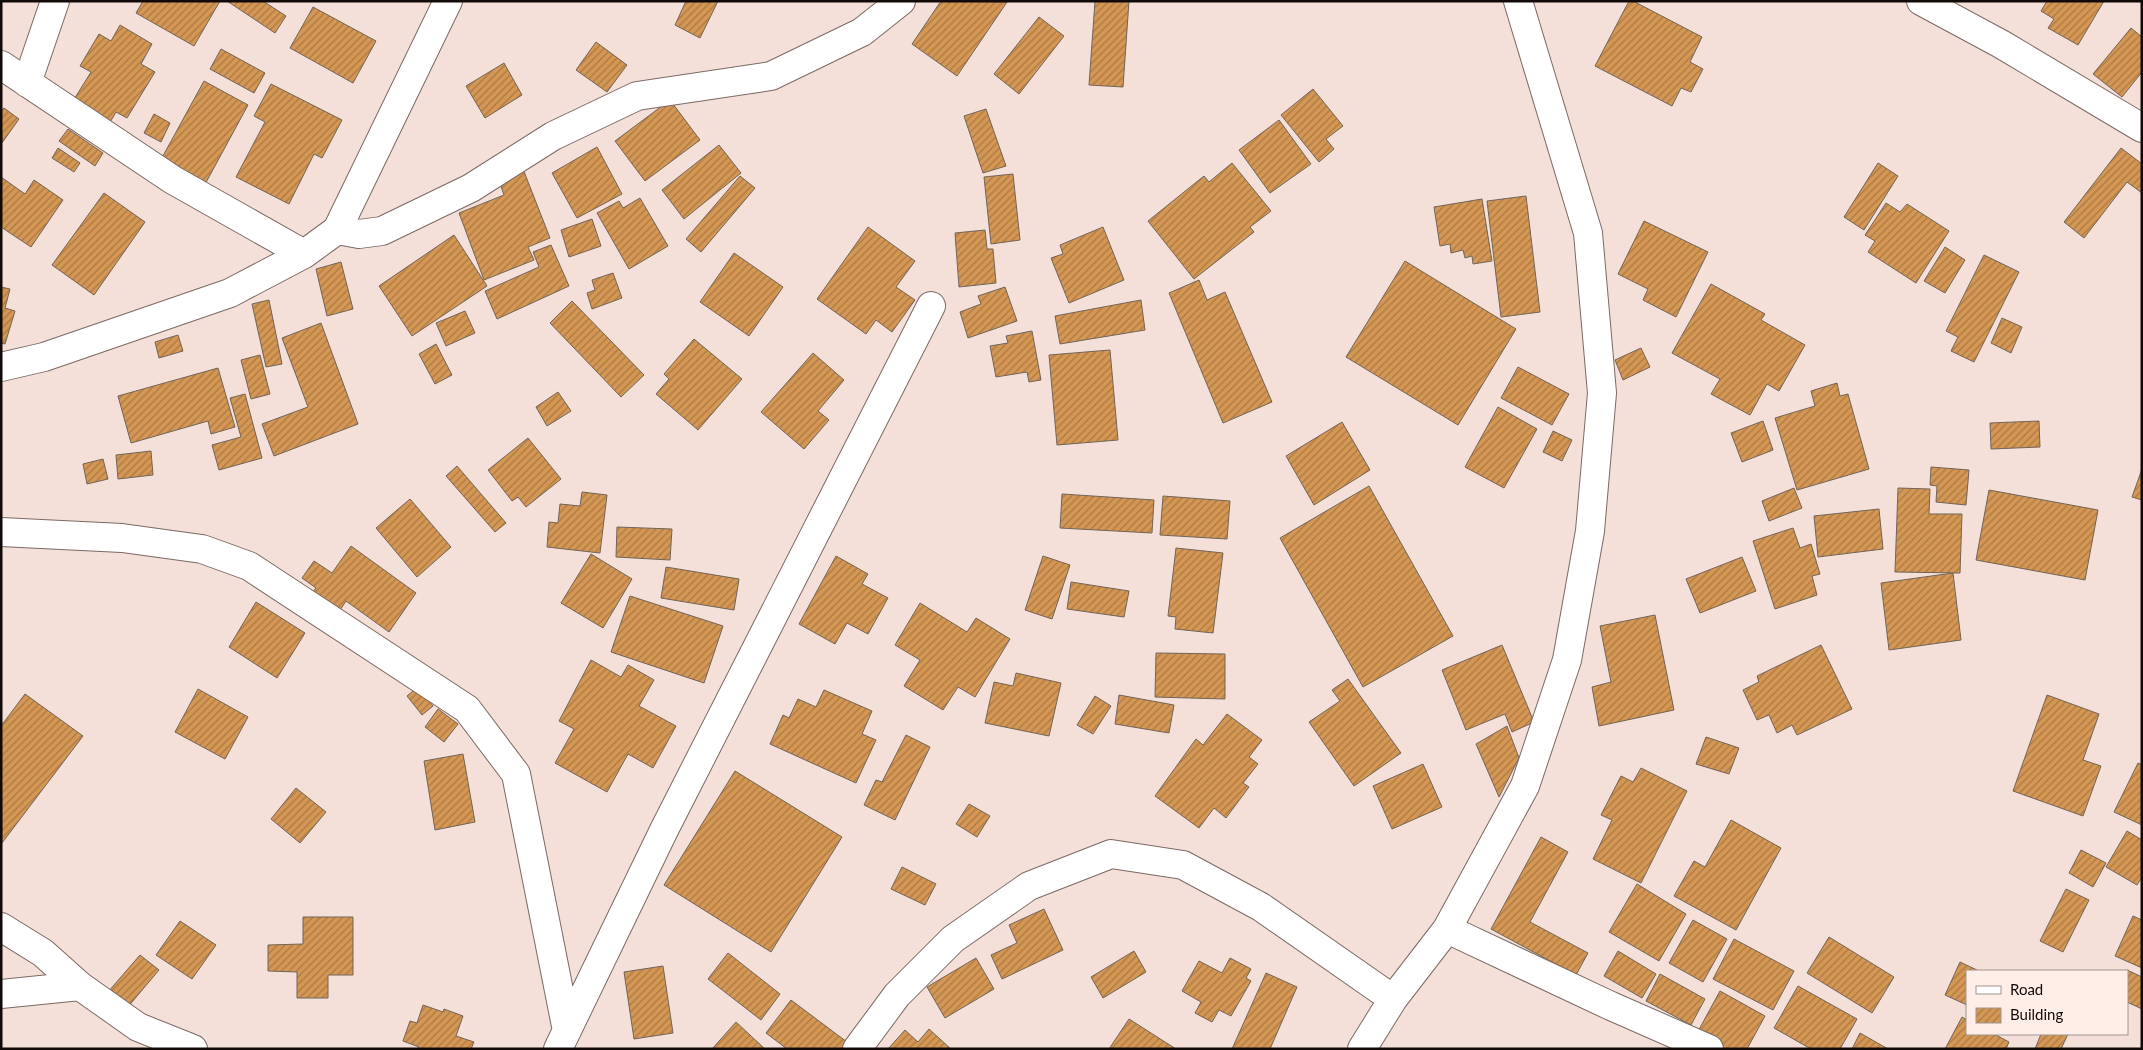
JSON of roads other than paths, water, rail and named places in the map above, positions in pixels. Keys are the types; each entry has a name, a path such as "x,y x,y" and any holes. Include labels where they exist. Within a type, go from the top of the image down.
{"street":[{"path":"27,83 55,1"},
{"path":"1,367 44,356 230,293 304,254 337,230 448,1"},
{"path":"337,230 359,234 382,231 471,188 553,136 637,96 771,76 862,32 901,1"},
{"path":"1921,1 2001,44 2142,128"},
{"path":"1362,1049 1393,999 1446,929 1525,786 1566,660 1590,532 1602,393 1588,233 1521,2"},
{"path":"1,65 173,180 304,254"},
{"path":"562,1040 672,813 930,306"},
{"path":"1,532 122,538 202,549 249,566 467,709 516,774 562,1040"},
{"path":"857,1049 896,995 953,939 1029,886 1111,854 1183,865 1261,906 1393,999"},
{"path":"1,926 43,953 80,986 138,1027 193,1049"},
{"path":"1446,929 1611,1006 1709,1049"},
{"path":"1,994 80,986"}]}
